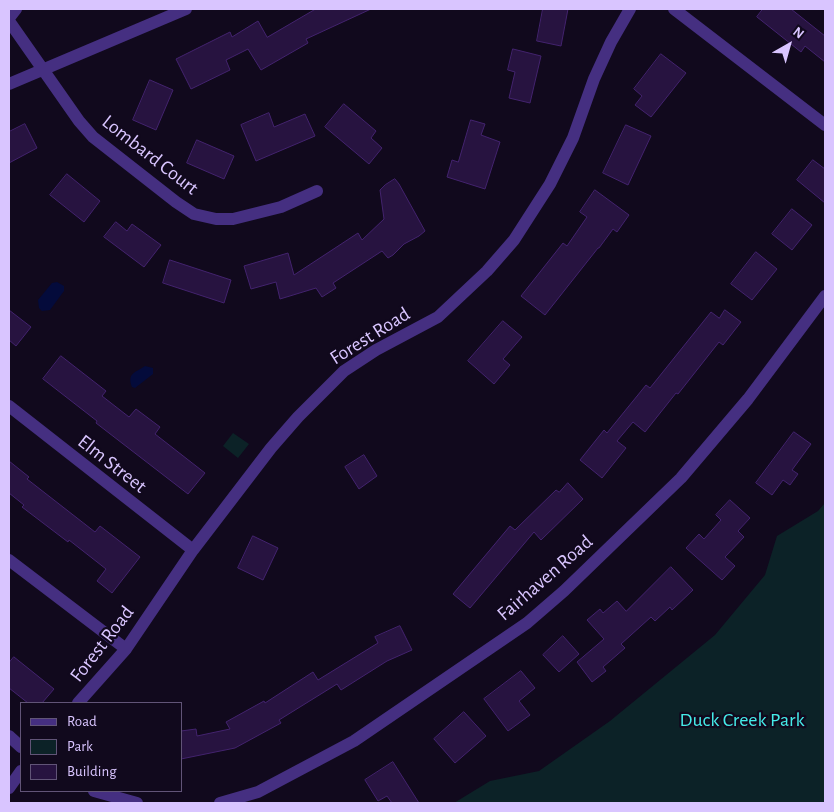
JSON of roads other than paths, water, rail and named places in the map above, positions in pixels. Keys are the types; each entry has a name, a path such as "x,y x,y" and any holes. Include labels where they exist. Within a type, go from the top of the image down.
{"street":[{"path":"9,19 16,9"},
{"path":"9,84 186,9"},
{"name":"Forest Road","path":"79,702 126,649 193,550 271,448 298,417 344,371 376,350 438,317 487,271 514,240 538,204 573,138 594,79 611,42 630,9"},
{"path":"674,9 825,125"},
{"name":"Lombard Court","path":"9,19 79,121 93,137 194,214 216,219 233,219 281,207 317,191"},
{"name":"Fairhaven Road","path":"220,803 258,792 354,741 534,616 564,591 681,478 748,399 825,296"},
{"name":"Elm Street","path":"9,406 193,550"},
{"path":"9,560 126,649"},
{"path":"9,736 20,746"},
{"path":"9,788 20,772"},
{"path":"98,792 137,803"}],"park label":[{"name":"Duck Creek Park","path":"742,720"}]}
